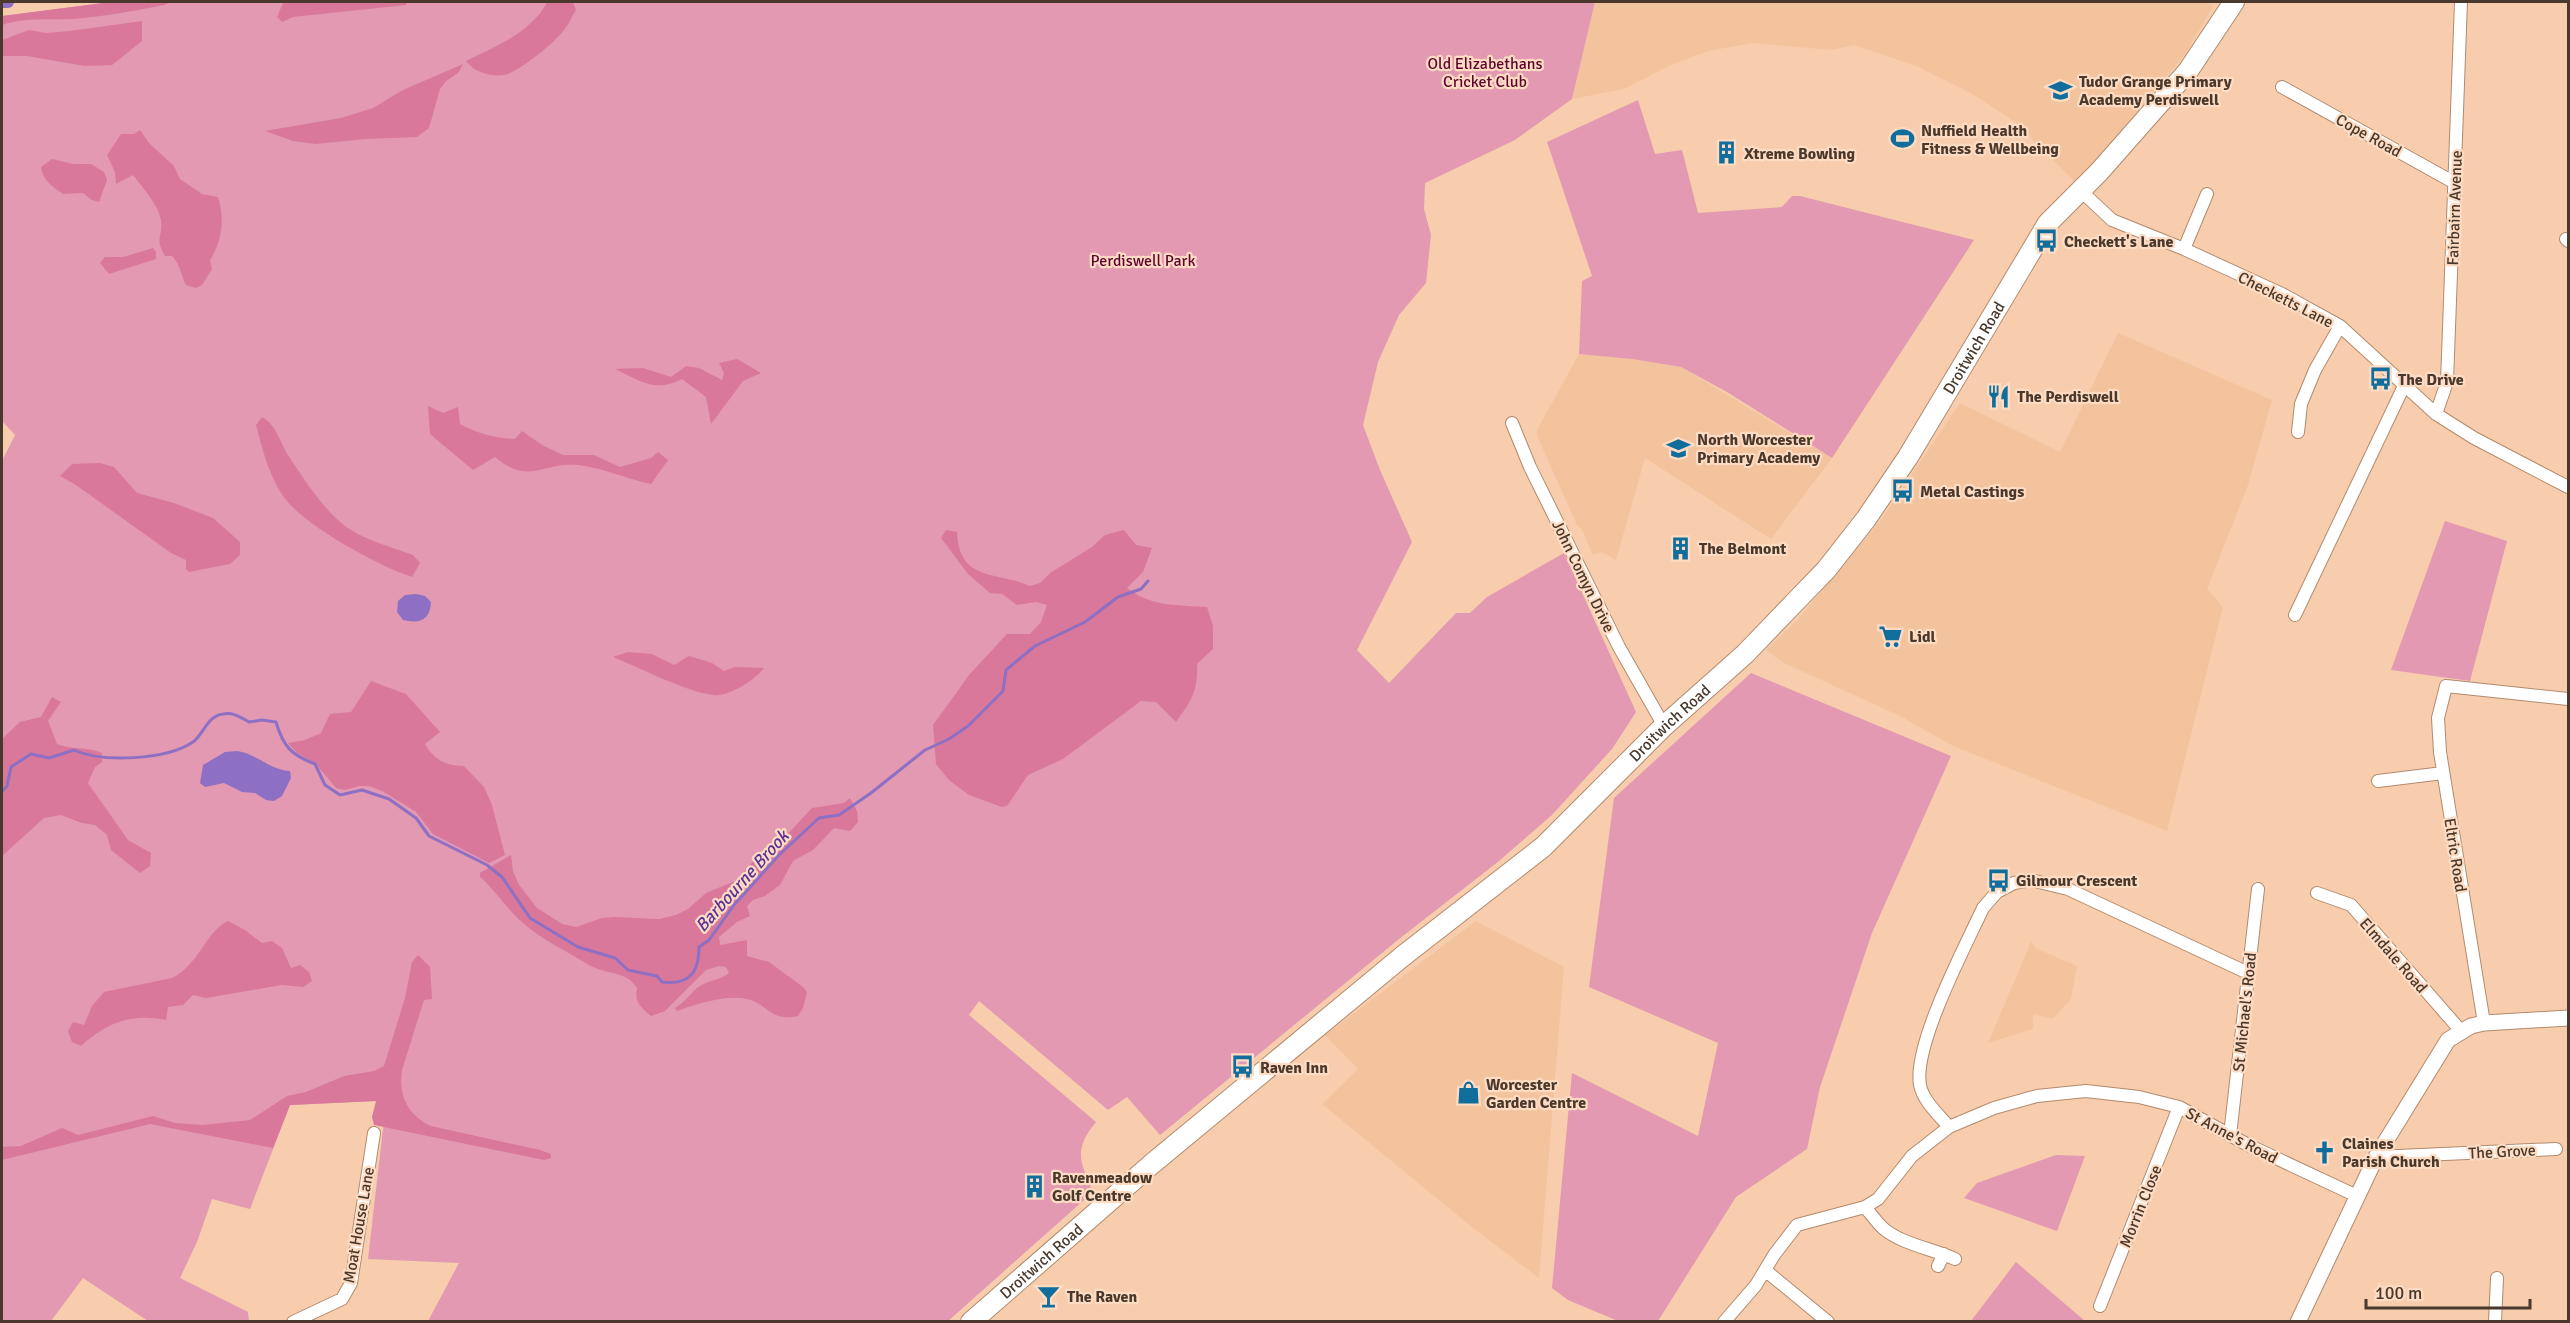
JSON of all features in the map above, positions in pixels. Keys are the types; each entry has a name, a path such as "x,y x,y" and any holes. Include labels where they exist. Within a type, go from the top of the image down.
{"main road":[{"name":"Droitwich Road","path":"971,1322 1126,1184 1403,956 1543,847 1664,726 1744,654 1826,570 1866,519 1908,457 2048,223 2081,191 2188,71 2234,2"}],"street":[{"name":"Fairbairn Avenue","path":"2436,414 2447,382 2461,2"},
{"name":"Cope Road","path":"2283,87 2455,183"},
{"name":"Checketts Lane","path":"2081,191 2112,220 2184,249 2282,294 2340,326 2436,414 2474,438 2568,487"},
{"path":"2184,249 2207,194"},
{"path":"2298,432 2301,404 2315,370 2340,326"},
{"path":"2295,615 2404,386"},
{"name":"John Comyn Drive","path":"1512,423 1530,467 1619,647 1664,726"},
{"name":"Eltric Road","path":"2484,1023 2443,773 2438,718 2446,686 2568,699"},
{"path":"2378,781 2443,773"},
{"path":"1949,1127 1926,1099 1921,1087 1919,1074 1926,1038 1983,908 1997,892 2014,883 2031,880 2068,889 2248,973"},
{"name":"St Michael's Road","path":"2230,1135 2258,889"},
{"name":"Elmdale Road","path":"2317,893 2351,905 2461,1031"},
{"path":"2298,1322 2376,1157 2448,1040 2461,1031 2484,1023 2568,1018"},
{"name":"St Anne's Road","path":"1724,1322 1756,1285 1797,1225 1865,1207 1878,1199 1912,1156 1949,1127 1994,1108 2037,1095 2086,1091 2139,1097 2179,1107 2230,1135 2356,1196"},
{"name":"Morrin Close","path":"2100,1306 2179,1107"},
{"name":"Moat House Lane","path":"293,1322 342,1299 351,1283 374,1133"},
{"name":"The Grove","path":"2376,1157 2556,1149"},
{"path":"1865,1207 1884,1229 1901,1239 1950,1256 1938,1266"},
{"path":"1765,1270 1828,1322"},
{"path":"2495,1322 2497,1278"}],"shaded area":[{"path":"111,2 171,2 106,15 28,20 2,25 2,16"},
{"path":"407,2 406,5 293,17 282,22 277,17 283,3"},
{"path":"547,2 573,2 576,10 560,35 545,49 527,63 504,75 488,74 469,65 466,61 512,38 532,22"},
{"name":"Tudor Grange Primary Academy Perdiswell","path":"1595,2 2206,2 2213,6 2186,53 2105,151 2075,182 2014,121 1969,92 1916,66 1854,45 1832,50 1753,43 1708,51 1669,66 1624,89 1572,99"},
{"path":"142,21 142,41 112,65 85,66 27,56 2,56 2,40 29,30 46,33"},
{"path":"463,64 459,72 446,81 440,89 429,128 417,137 315,144 293,141 265,131 341,118 373,108 403,90"},
{"path":"140,130 150,144 174,166 180,179 202,194 218,197 222,222 220,238 210,260 212,269 202,285 196,288 186,285 175,259 172,256 165,256 159,241 161,220 159,214 133,175 116,184 115,172 107,155 121,134 134,134"},
{"path":"52,159 73,164 91,164 104,172 107,180 99,202 83,193 63,194 52,186 46,180 41,167"},
{"path":"153,248 156,252 156,259 109,274 100,263 105,257 123,257"},
{"path":"2118,333 2272,400 2248,485 2207,589 2223,607 2167,831 1953,746 1902,717 1782,662 1766,650 1798,619 1881,520 1960,403 2060,452"},
{"name":"North Worcester Primary Academy","path":"1579,354 1681,367 1832,458 1771,539 1645,458 1616,560 1602,552 1593,555 1538,438 1537,430"},
{"path":"737,359 761,373 743,381 711,424 706,397 682,379 663,385 648,384 615,369 643,368 671,377 686,366 699,368 722,380 724,373 719,363"},
{"path":"428,406 443,413 458,407 460,424 466,427 493,436 515,439 522,431 542,445 563,455 594,455 620,467 651,458 658,452 668,460 651,484 578,465 535,471 517,470 495,457 473,470 430,434"},
{"path":"262,417 271,425 303,477 335,517 360,535 413,555 420,563 412,577 345,545 297,512 281,493 268,465 256,425"},
{"path":"100,463 114,467 137,493 174,503 213,518 240,542 240,555 230,564 189,572 186,569 186,560 171,553 60,476 72,464"},
{"path":"946,530 957,532 959,548 964,559 972,567 992,576 1030,586 1040,583 1050,573 1092,547 1105,535 1124,530 1136,545 1152,548 1143,572 1127,588 1155,602 1207,607 1213,626 1213,649 1197,664 1193,695 1176,722 1156,702 1141,701 1063,759 1028,775 1007,806 1002,807 969,795 949,780 936,764 933,725 969,675 1007,634 1030,634 1041,622 1047,605 1036,602 1017,605 1002,594 990,593 968,574 941,538"},
{"path":"405,595 425,596 431,602 429,613 419,621 403,620 397,612 398,601"},
{"path":"628,652 652,654 674,665 689,656 712,663 724,671 735,667 764,668 741,687 713,695 676,684 613,657"},
{"path":"371,681 406,694 440,732 425,744 432,754 446,763 464,766 484,787 492,805 505,855 489,863 433,834 416,812 384,792 369,786 345,790 336,788 315,763 297,753 288,743 305,740 321,733 330,714 351,712"},
{"path":"52,697 61,702 48,721 57,744 102,753 102,762 95,767 88,783 128,840 151,853 150,866 140,873 111,850 107,835 95,825 61,815 44,818 2,856 2,739 20,722 41,717"},
{"path":"237,751 251,755 276,768 290,771 291,778 282,796 274,801 266,800 255,793 242,792 224,783 205,787 200,783 203,765 225,752"},
{"path":"850,798 857,811 858,822 850,831 834,828 813,850 793,861 780,885 765,896 753,900 747,906 750,916 737,922 719,937 720,945 747,940 747,956 769,962 803,987 807,992 803,1008 798,1016 782,1017 754,1001 739,998 712,1000 677,1011 675,1008 697,988 729,973 726,967 719,966 706,970 665,1011 651,1016 639,1004 637,988 632,982 621,975 589,965 537,934 517,917 480,877 480,873 511,855 513,871 519,885 537,908 562,924 576,927 602,918 615,917 659,919 688,909 706,893 735,881 769,844 782,840 812,808 844,803"},
{"path":"228,921 262,943 272,941 282,948 291,968 300,965 309,972 312,981 303,987 282,985 206,998 193,995 183,1005 168,1007 166,1020 142,1018 120,1021 100,1031 81,1046 72,1042 68,1031 73,1022 84,1025 92,1006 104,992 172,978 189,965 213,933"},
{"path":"1476,921 1564,967 1539,1278 1473,1228 1322,1104 1358,1069 1325,1035"},
{"path":"2031,942 2037,949 2077,966 2071,999 2053,1019 2033,1014 2033,1029 1988,1043"},
{"path":"418,955 430,967 432,999 424,1000 402,1070 402,1088 406,1104 416,1116 431,1126 540,1150 551,1154 551,1158 544,1160 374,1125 372,1117 376,1101 290,1105 273,1148 150,1124 2,1160 2,1147 21,1146 62,1128 78,1135 153,1116 175,1123 202,1125 250,1120 287,1096 306,1092 344,1076 374,1071 384,1066 405,998 412,962"}],"green space":[{"path":"111,2 1595,2 1572,99 1515,140 1425,183 1424,209 1431,235 1426,283 1399,315 1378,362 1363,425 1412,542 1357,650 1389,683 1456,613 1470,613 1487,597 1564,553 1636,712 1612,749 1552,815 1499,861 1399,939 1160,1135 1127,1097 1108,1110 979,1001 969,1015 1096,1122 1084,1141 1081,1156 1093,1192 947,1322 428,1321 459,1263 368,1259 384,1120 376,1101 290,1105 250,1209 212,1199 197,1242 180,1278 248,1312 249,1321 148,1321 83,1278 51,1321 2,1321 2,461 15,435 2,421 2,16"},
{"path":"1638,100 1655,154 1682,150 1698,213 1782,207 1792,196 1800,196 1974,240 1832,458 1727,392 1681,367 1579,354 1582,281 1592,276 1547,142"},
{"path":"2445,521 2507,541 2470,681 2391,670"},
{"path":"1751,673 1951,756 1872,933 1820,1087 1807,1149 1736,1197 1658,1321 1618,1321 1568,1300 1552,1288 1572,1073 1698,1136 1718,1043 1589,987 1614,798"},
{"path":"2056,1155 2085,1156 2057,1231 1964,1198 1977,1183"},
{"path":"2016,1262 2085,1321 1971,1321"}],"waterway":[{"path":"2,2 8,2"},
{"name":"Barbourne Brook","path":"2,792 7,786 11,767 31,754 49,758 74,750 101,757 151,756 167,753 193,742 209,722 218,715 236,715 249,722 262,720 276,722 289,749 315,764 325,785 340,795 362,790 389,799 416,818 429,836 487,865 502,877 530,918 578,947 615,958 628,970 657,976 662,982 679,982 694,971 699,947 709,940 734,905 779,855 819,818 839,815 925,750 949,739 968,726 1003,691 1006,670 1035,646 1085,622 1118,597 1141,589 1148,581"}],"place":[{"name":"Tudor Grange Primary Academy Perdiswell","path":"2061,90"},
{"name":"Nuffield Health Fitness & Wellbeing","path":"1903,139"},
{"name":"Xtreme Bowling","path":"1726,153"},
{"name":"Checkett's Lane","path":"2046,241"},
{"name":"The Drive","path":"2380,379"},
{"name":"The Perdiswell","path":"1999,396"},
{"name":"North Worcester Primary Academy","path":"1679,448"},
{"name":"Metal Castings","path":"1902,491"},
{"name":"The Belmont","path":"1681,548"},
{"name":"Lidl","path":"1891,636"},
{"name":"Gilmour Crescent","path":"1998,880"},
{"name":"Raven Inn","path":"1242,1067"},
{"name":"Worcester Garden Centre","path":"1468,1093"},
{"name":"Claines Parish Church","path":"2324,1152"},
{"name":"Ravenmeadow Golf Centre","path":"1034,1186"},
{"name":"The Raven","path":"1049,1296"}],"park label":[{"name":"Old Elizabethans Cricket Club","path":"1485,72"},
{"name":"Perdiswell Park","path":"1143,260"}]}
